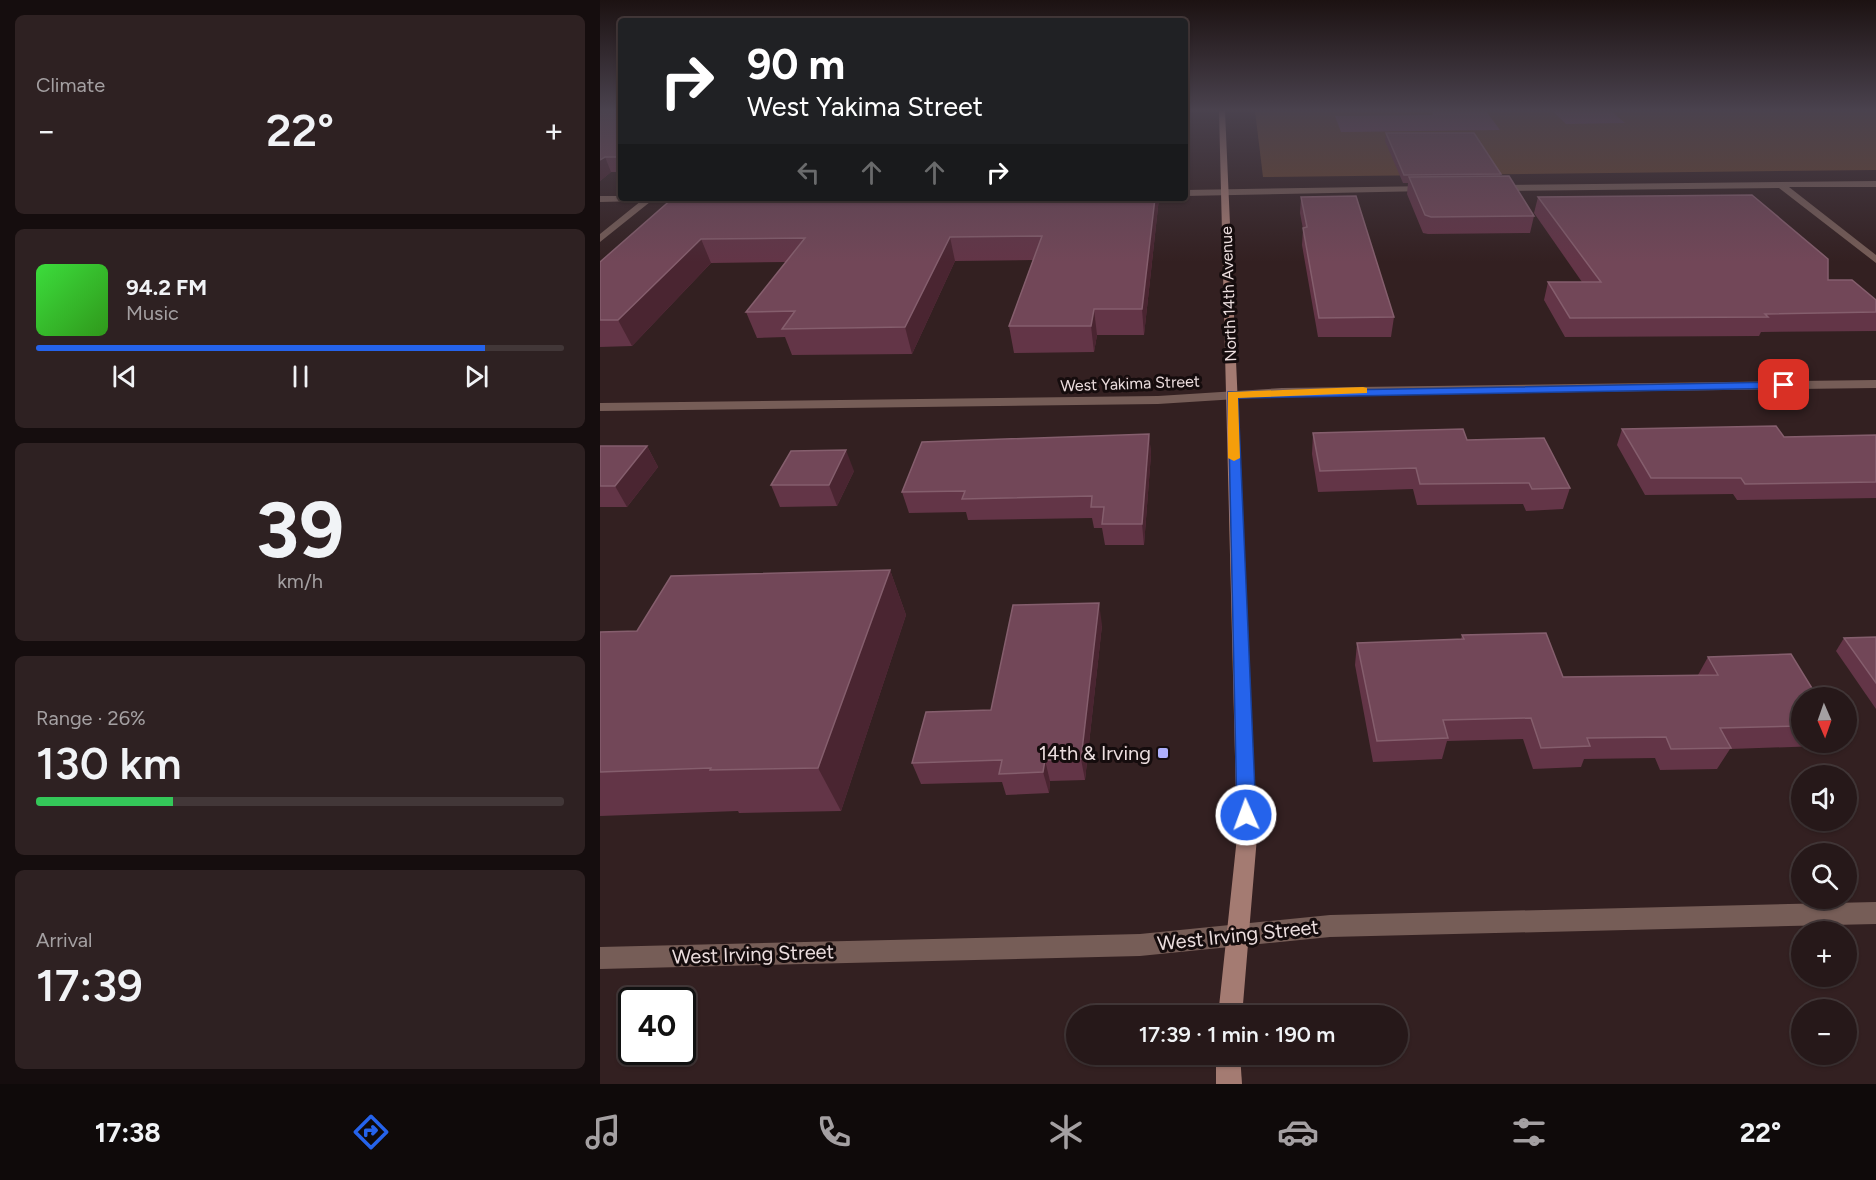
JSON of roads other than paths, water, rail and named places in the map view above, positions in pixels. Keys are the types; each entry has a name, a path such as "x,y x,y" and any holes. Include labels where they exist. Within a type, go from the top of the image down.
{"street":[{"name":"North 14th Avenue","path":"1224,162 1247,837 1231,1005"},
{"path":"1488,188 1876,184"},
{"path":"1781,185 1876,260"},
{"path":"1188,193 1440,188"},
{"path":"600,199 618,199"},
{"path":"600,239 646,201"},
{"name":"West Yakima Street","path":"600,407 1158,400 1232,394 1876,384"},
{"name":"West Irving Street","path":"600,958 1140,945 1238,934 1350,926 1876,913"},
{"path":"1228,1065 1229,1084"}],"place":[{"name":"14th & Irving","path":"1163,753"}]}
